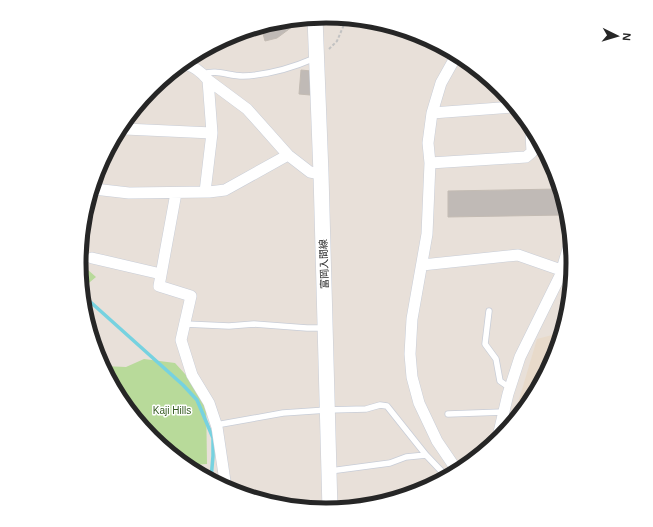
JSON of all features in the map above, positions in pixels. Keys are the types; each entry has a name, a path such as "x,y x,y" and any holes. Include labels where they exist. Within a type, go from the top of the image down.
{"main road":[{"name":"富岡入間線","path":"315,24 326,328 330,504"}],"street":[{"path":"454,60 441,83 432,113 428,143 430,163 427,234 412,319 410,354 412,377 420,403 437,441 455,467"},
{"path":"190,66 247,109 288,155 310,172 321,174"},
{"path":"205,192 212,133 206,77"},
{"path":"432,113 509,107"},
{"path":"128,129 212,133"},
{"path":"430,163 526,157 532,152 534,141"},
{"path":"98,189 129,193 176,193 225,190 288,155"},
{"path":"176,193 159,286 191,296 181,340 192,374 209,403 216,425 225,481"},
{"path":"500,430 510,389 520,357 551,295 566,253"},
{"path":"422,265 518,255 561,270"},
{"path":"92,258 161,274"}],"lane":[{"path":"206,77 211,71 242,76 263,74 288,69 317,57"},
{"path":"489,311 485,344 496,359 500,381 510,389"},
{"path":"185,324 229,326 254,324 326,328"},
{"path":"216,425 283,414 327,410 366,409 380,405 387,406 426,455 444,474"},
{"path":"448,414 504,412"},
{"path":"329,471 390,463 406,457 426,455"}],"path":[{"path":"317,57 330,48 336,41 344,24"}],"shaded area":[{"path":"552,335 556,336 549,356 535,384 515,412 537,339"}],"green space":[{"path":"86,268 96,277 87,284"},
{"name":"Kaji Hills","path":"144,359 175,363 206,397 207,464 196,465 156,434 136,410 118,384 109,366 126,367"}],"building":[{"path":"294,25 277,38 265,41 262,32"},
{"path":"301,70 311,71 310,95 299,94"},
{"path":"555,189 562,215 448,217 448,191"}],"waterway":[{"path":"89,301 183,385 197,400 213,438 211,475"}]}
